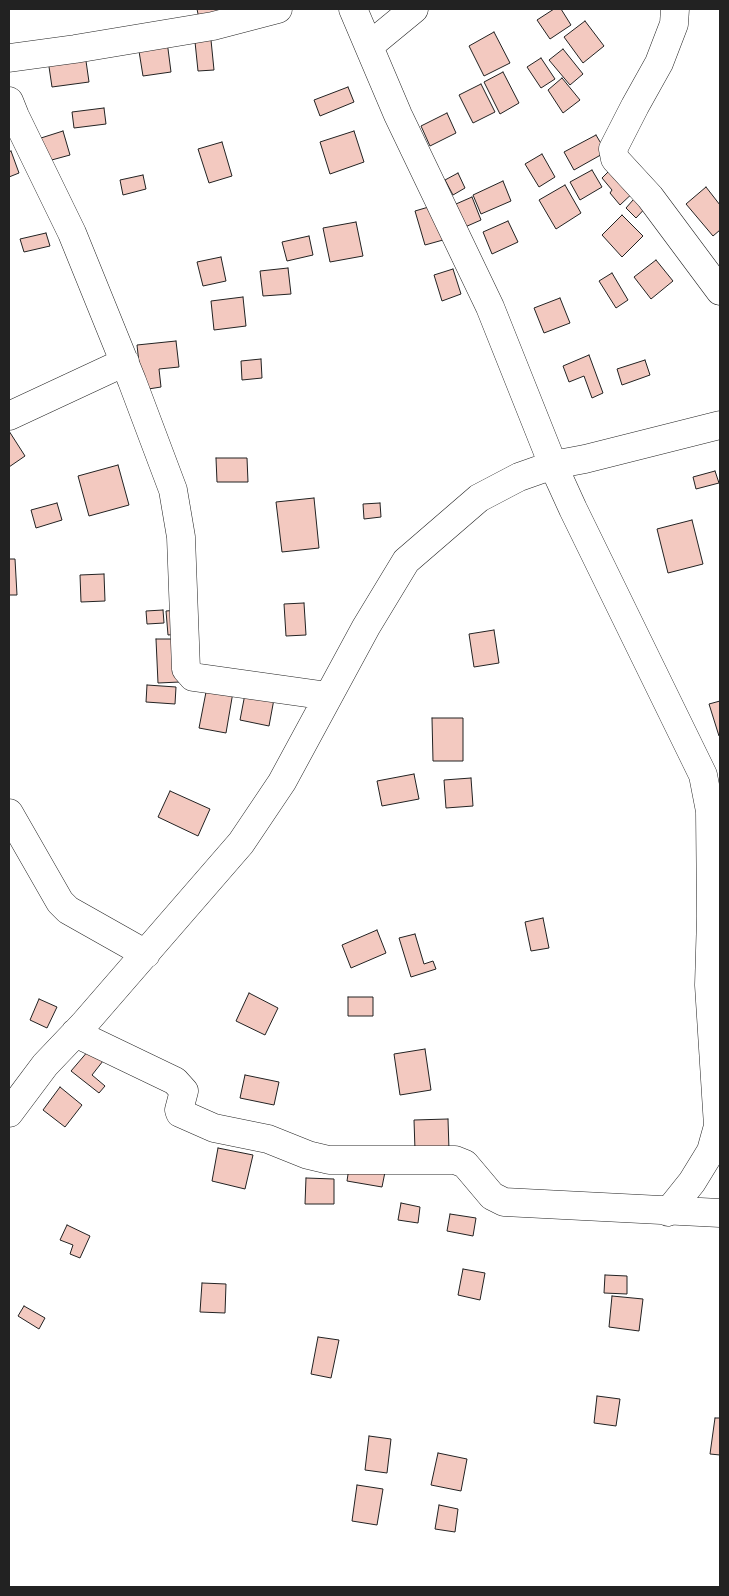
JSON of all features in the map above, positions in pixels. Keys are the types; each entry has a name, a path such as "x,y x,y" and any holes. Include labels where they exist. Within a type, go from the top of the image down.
{"street":[{"path":"9,58 213,26 278,9"},
{"path":"353,9 398,115 490,307 553,465 703,775 710,811 711,916 708,985 718,1126 711,1151 692,1182 668,1212"},
{"path":"369,46 414,9"},
{"path":"675,9 674,24 659,64 613,150 615,159 650,197 720,291"},
{"path":"9,101 72,233 125,362 173,490 181,537 186,670 193,678 328,696"},
{"path":"9,416 125,362"},
{"path":"9,1113 44,1065 146,954 241,843 282,782 366,627 406,560 479,498 519,476 553,465 585,459 720,425"},
{"path":"9,813 60,902 68,910 146,954"},
{"path":"75,1033 175,1081 184,1091 179,1110 180,1113 214,1128 268,1140 308,1155 329,1160 456,1160 465,1164 492,1196 504,1202 720,1214"}],"building":[{"path":"197,9 230,9 200,24"},
{"path":"554,9 561,9 571,25 550,39 537,20"},
{"path":"585,21 604,46 583,63 564,37"},
{"path":"210,30 214,70 198,71 194,32"},
{"path":"494,32 510,63 484,76 469,46"},
{"path":"167,41 171,72 143,76 138,45"},
{"path":"563,49 583,74 570,85 549,60"},
{"path":"85,54 89,82 52,87 48,60"},
{"path":"541,58 555,79 541,88 527,67"},
{"path":"503,72 519,103 500,114 484,82"},
{"path":"562,78 580,100 563,113 548,90"},
{"path":"481,84 495,112 473,123 459,95"},
{"path":"348,87 354,102 320,116 314,100"},
{"path":"104,108 106,124 74,128 72,112"},
{"path":"447,113 456,133 430,146 421,126"},
{"path":"63,131 70,155 48,161 41,138"},
{"path":"354,131 364,162 330,174 320,142"},
{"path":"596,135 606,152 574,170 564,152"},
{"path":"222,142 232,176 209,183 198,149"},
{"path":"11,151 19,173 9,177 9,152"},
{"path":"542,154 555,177 539,187 525,164"},
{"path":"615,165 637,189 620,205 610,193 612,190 602,178"},
{"path":"592,170 602,187 580,200 570,182"},
{"path":"458,173 465,188 453,195 445,180"},
{"path":"143,175 146,189 123,195 120,180"},
{"path":"503,181 511,201 481,214 473,195"},
{"path":"565,185 581,213 556,229 539,200"},
{"path":"706,187 720,205 720,230 713,236 686,204"},
{"path":"640,192 651,202 636,218 626,208"},
{"path":"472,197 481,220 465,227 456,204"},
{"path":"432,206 443,240 425,245 415,211"},
{"path":"622,215 643,236 622,257 602,235"},
{"path":"508,221 518,242 492,254 483,232"},
{"path":"356,222 363,256 330,262 323,228"},
{"path":"46,233 50,246 24,252 20,239"},
{"path":"309,236 313,255 287,261 282,242"},
{"path":"221,257 226,281 203,286 197,262"},
{"path":"656,260 673,281 651,299 634,277"},
{"path":"288,268 291,294 263,296 260,271"},
{"path":"453,269 461,294 442,301 434,275"},
{"path":"612,273 628,300 616,308 599,281"},
{"path":"243,297 246,326 214,330 211,301"},
{"path":"560,298 570,323 544,333 534,308"},
{"path":"176,341 179,367 159,369 161,387 142,390 137,345"},
{"path":"589,355 603,393 592,398 584,376 569,382 563,366"},
{"path":"261,359 262,378 242,380 241,361"},
{"path":"645,360 650,375 622,385 617,369"},
{"path":"9,431 25,456 9,467"},
{"path":"216,458 247,458 248,482 217,482"},
{"path":"118,465 129,505 89,516 78,476"},
{"path":"715,471 719,483 696,489 693,477"},
{"path":"314,498 319,548 282,552 276,502"},
{"path":"57,503 62,520 36,528 31,510"},
{"path":"380,503 381,517 364,519 363,504"},
{"path":"692,520 703,564 668,573 657,529"},
{"path":"9,559 15,559 17,595 9,595"},
{"path":"104,574 105,601 81,602 80,575"},
{"path":"304,603 306,635 286,636 284,604"},
{"path":"163,610 164,623 147,624 146,611"},
{"path":"178,610 180,634 168,635 166,611"},
{"path":"494,630 499,663 474,667 469,634"},
{"path":"156,639 179,639 180,682 158,683"},
{"path":"147,685 176,687 175,704 146,702"},
{"path":"207,687 233,692 226,733 199,728"},
{"path":"245,694 274,699 269,726 240,720"},
{"path":"720,701 720,736 719,736 709,704"},
{"path":"432,718 463,718 463,761 433,761"},
{"path":"414,774 419,799 382,806 377,781"},
{"path":"471,778 473,806 446,808 444,780"},
{"path":"170,791 210,809 198,836 158,817"},
{"path":"543,918 549,948 531,951 525,922"},
{"path":"377,930 386,953 351,968 342,945"},
{"path":"415,934 424,964 433,961 436,969 411,977 399,938"},
{"path":"249,993 278,1008 265,1035 236,1021"},
{"path":"348,997 373,997 373,1016 348,1016"},
{"path":"39,999 57,1007 47,1028 30,1020"},
{"path":"425,1049 431,1090 400,1095 394,1054"},
{"path":"89,1050 103,1061 92,1075 105,1086 99,1093 71,1071"},
{"path":"245,1075 279,1082 274,1105 240,1098"},
{"path":"60,1087 82,1105 65,1127 43,1110"},
{"path":"448,1119 449,1150 415,1150 414,1120"},
{"path":"218,1148 253,1155 245,1189 212,1181"},
{"path":"350,1161 386,1167 382,1187 347,1181"},
{"path":"306,1178 334,1179 334,1204 305,1204"},
{"path":"401,1203 420,1207 418,1223 398,1220"},
{"path":"450,1214 476,1218 473,1236 447,1231"},
{"path":"67,1225 90,1236 80,1258 70,1254 73,1245 60,1240"},
{"path":"463,1269 485,1273 480,1300 458,1295"},
{"path":"605,1275 627,1276 627,1294 604,1293"},
{"path":"202,1283 226,1284 225,1313 200,1312"},
{"path":"612,1296 643,1299 639,1331 609,1327"},
{"path":"24,1306 45,1318 39,1329 18,1316"},
{"path":"318,1337 339,1340 331,1378 311,1374"},
{"path":"597,1396 620,1399 616,1426 594,1423"},
{"path":"715,1418 720,1418 720,1455 710,1454"},
{"path":"369,1436 391,1439 387,1473 365,1470"},
{"path":"438,1453 467,1459 461,1491 431,1485"},
{"path":"357,1485 383,1489 377,1525 352,1521"},
{"path":"439,1505 458,1509 455,1532 435,1529"}]}
